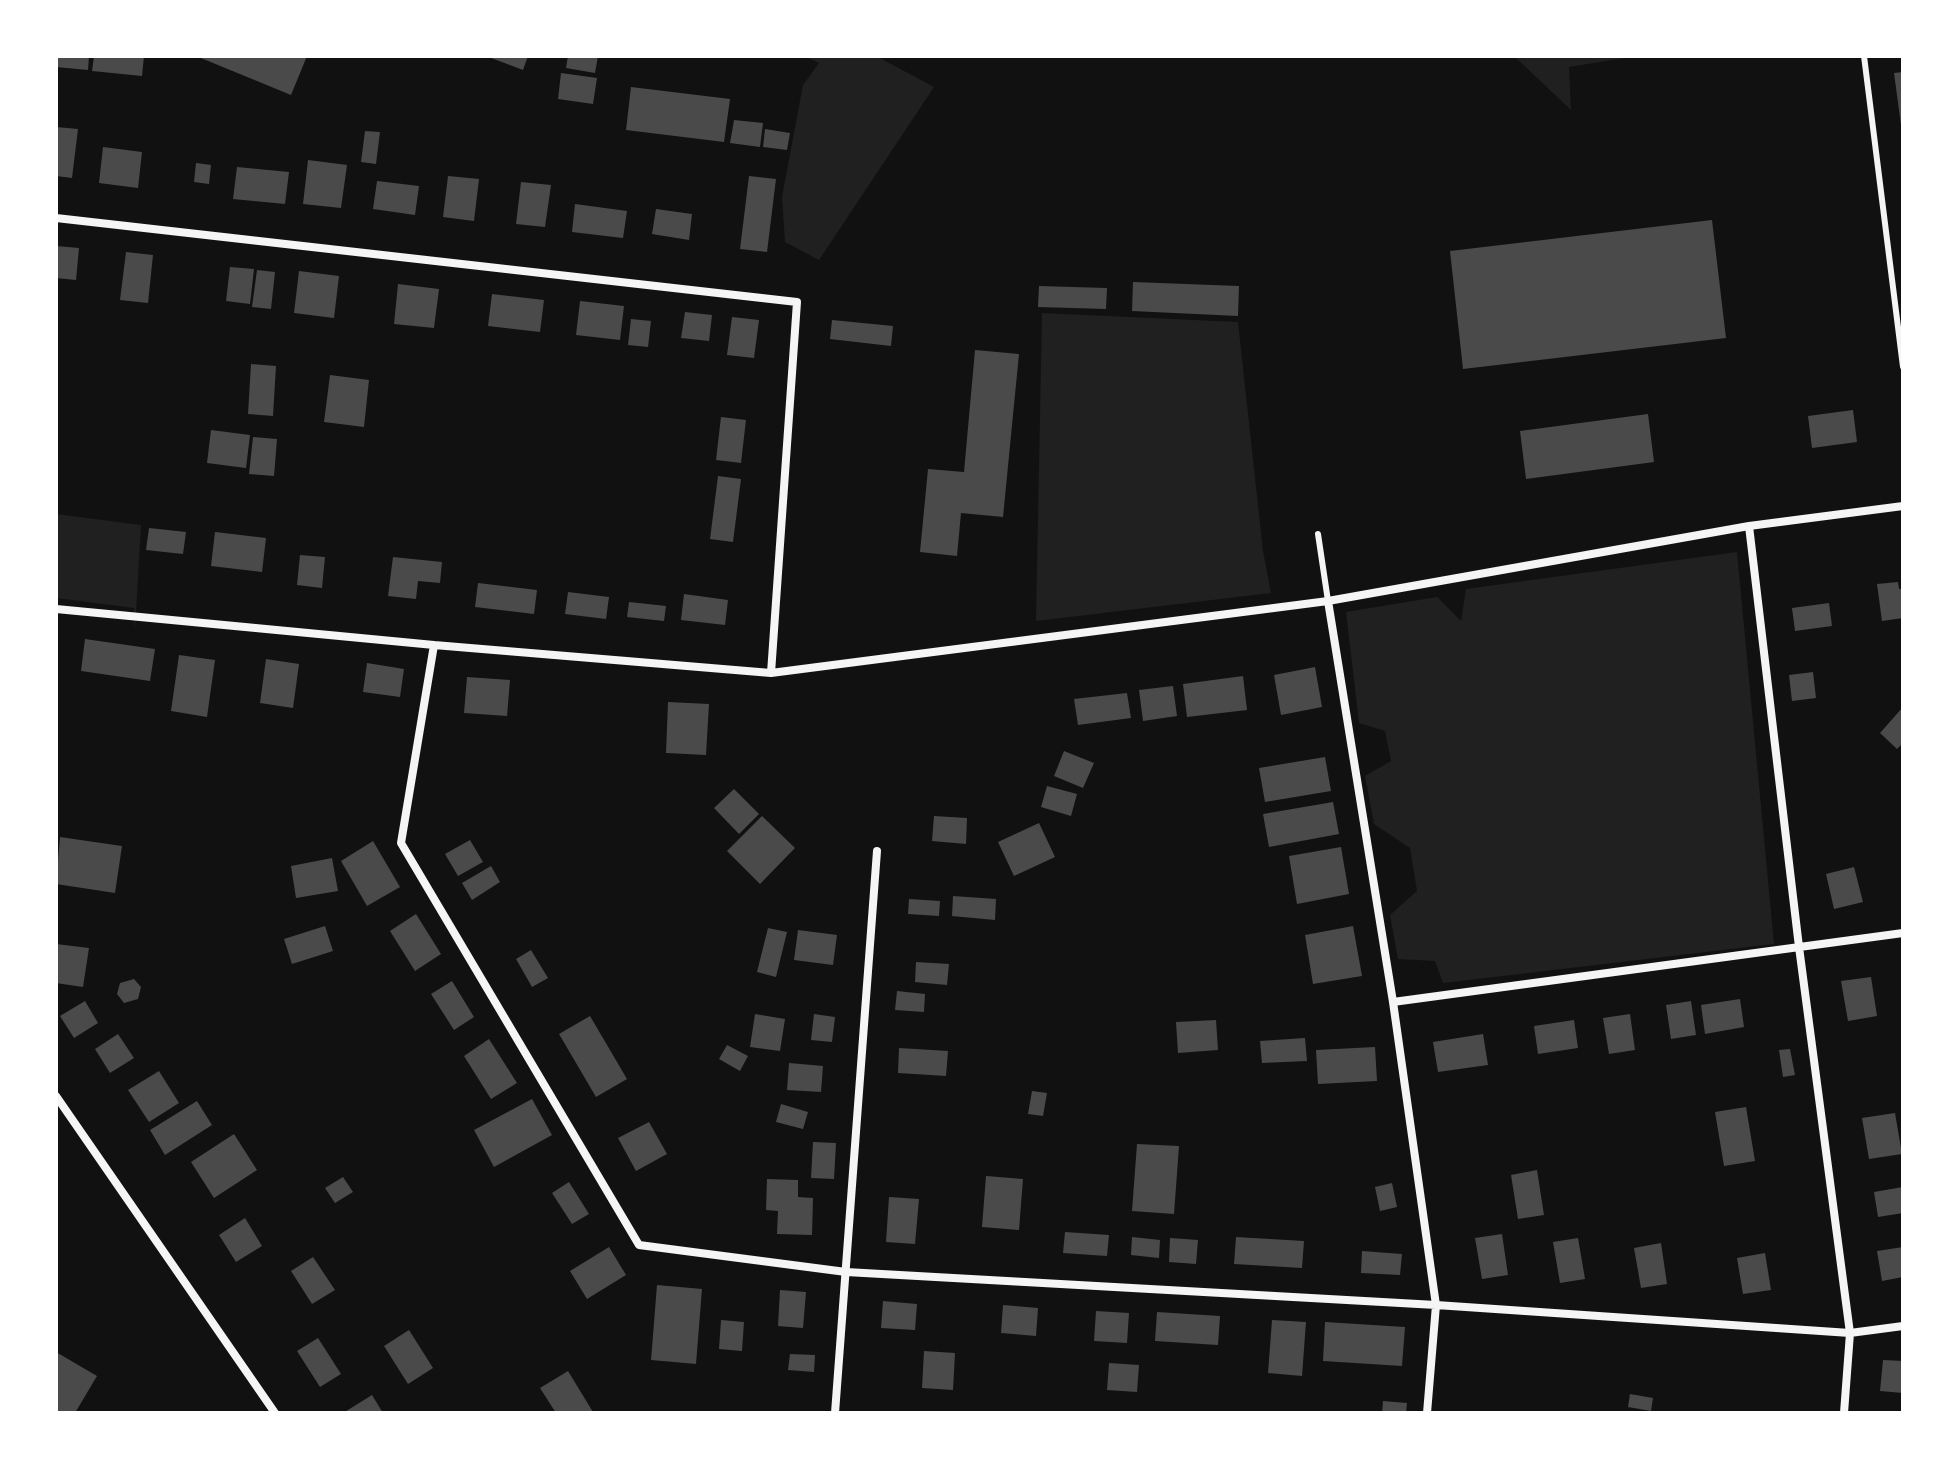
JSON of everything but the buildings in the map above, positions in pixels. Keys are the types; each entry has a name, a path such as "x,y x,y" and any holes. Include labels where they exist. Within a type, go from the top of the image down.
{"street":[{"path":"56,218 797,302 771,673"},
{"path":"56,609 771,673 1328,601 1749,526 1903,506"},
{"path":"1749,526 1799,947 1850,1333 1844,1413"},
{"path":"1328,601 1393,1002 1436,1305 1427,1413"},
{"path":"434,645 401,843 639,1245 846,1272 1436,1305 1850,1333 1903,1326"},
{"path":"835,1413 877,851"},
{"path":"1393,1002 1903,933"},
{"path":"56,1096 275,1413"}],"lane":[{"path":"1864,56 1903,367"},
{"path":"1318,534 1328,601"}],"shaded area":[{"path":"804,56 876,56 934,87 819,260 785,242 782,197 803,85 819,63"},
{"path":"1514,56 1637,56 1569,67 1571,110"},
{"path":"1042,313 1238,322 1263,551 1271,593 1036,621"},
{"path":"56,514 141,525 135,630 134,608 56,598"},
{"path":"1737,552 1774,944 1443,983 1435,961 1398,959 1390,915 1417,891 1410,848 1374,824 1365,776 1391,761 1385,731 1359,723 1346,612 1437,597 1461,621 1466,589"}]}
